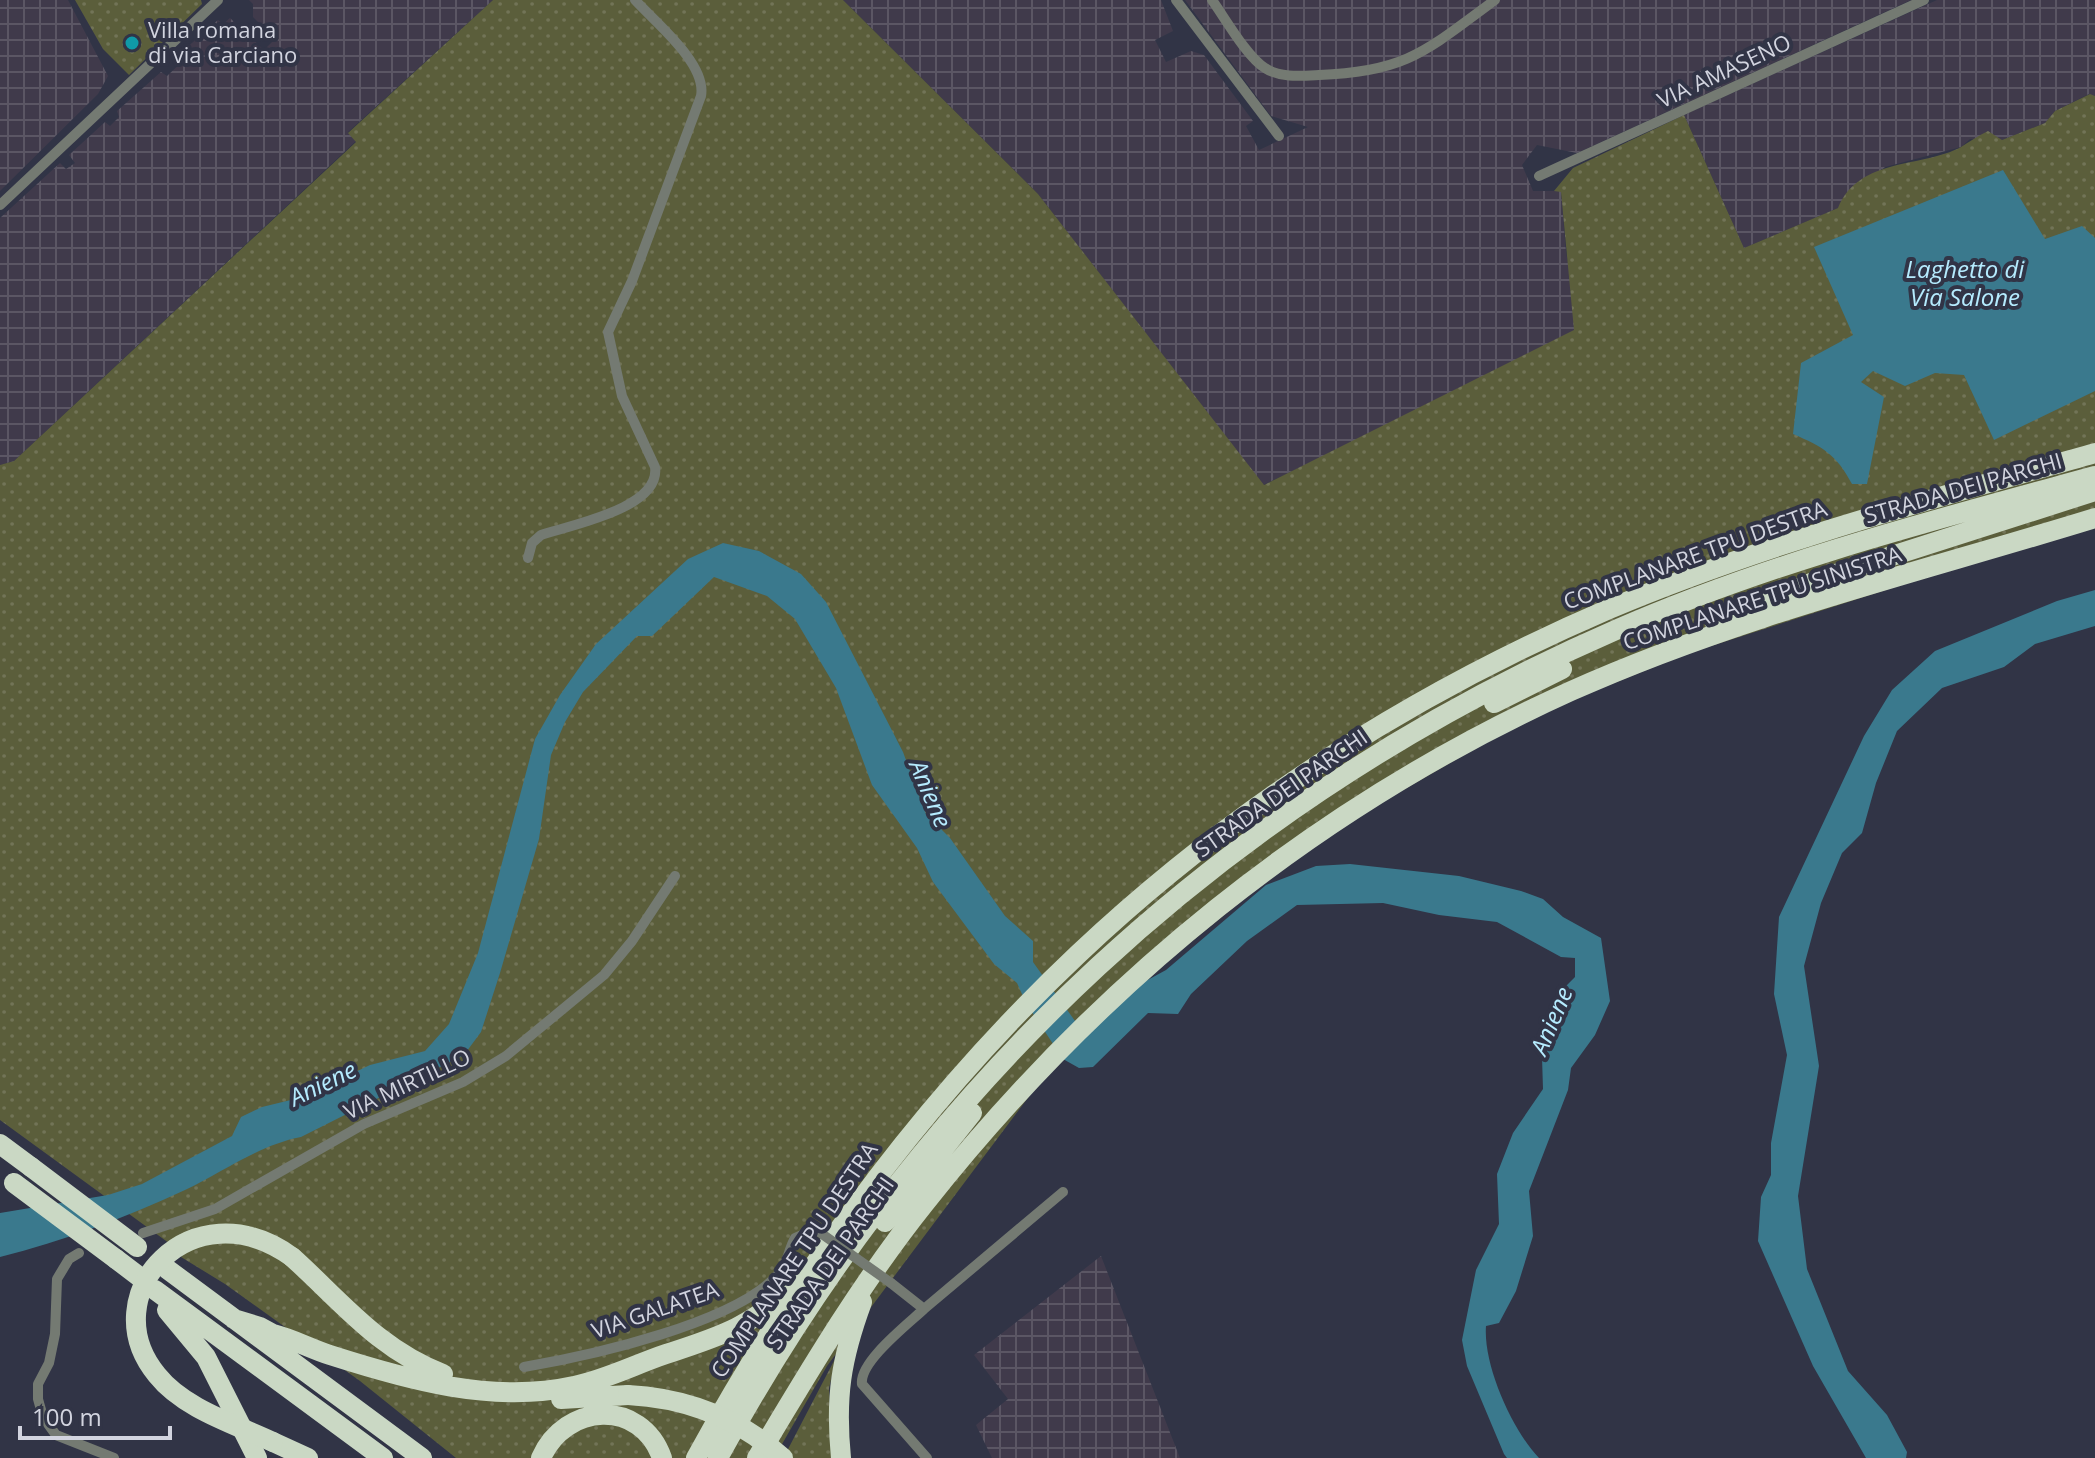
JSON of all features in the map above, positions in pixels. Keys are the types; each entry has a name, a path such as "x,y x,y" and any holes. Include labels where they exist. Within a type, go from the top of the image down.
{"highway":[{"name":"COMPLANARE TPU DESTRA","path":"696,1458 750,1363 860,1198 940,1096 998,1031 1107,924 1261,804 1438,694 1611,609 1839,527 2095,453"},
{"name":"STRADA DEI PARCHI","path":"1290,830 1449,712 1526,671 1631,624 1841,548 2095,476"},
{"name":"STRADA DEI PARCHI","path":"734,1458 779,1378 877,1233 971,1114 1025,1059 1092,970 1218,863 1290,830 1456,722 1614,645 1699,610 1803,574 2095,490"},
{"path":"1574,690 1618,665 1823,578 2095,490"},
{"name":"COMPLANARE TPU SINISTRA","path":"757,1458 834,1330 1025,1059 1179,936 1290,830 1574,690 1721,633 2095,518"},
{"name":"STRADA DEI PARCHI","path":"718,1458 802,1318 903,1174 1025,1059"},
{"path":"0,1144 150,1252 234,1319 422,1458"},
{"path":"7,1178 383,1458"},
{"path":"234,1319 348,1361 461,1389 524,1393 577,1386 730,1332 764,1312 786,1291 835,1223 860,1198"},
{"path":"308,1458 201,1409 165,1385 143,1350 137,1322 147,1280 167,1254 193,1238 216,1232 245,1233 270,1242 292,1257 377,1339 409,1360 444,1374 493,1384 524,1385 576,1380 624,1368"},
{"path":"841,1458 838,1388 843,1357 870,1279"},
{"path":"151,1287 206,1357 257,1458"},
{"path":"273,1334 308,1354 344,1369 442,1398 506,1403 628,1395 664,1399 706,1410 746,1429 783,1458"},
{"path":"541,1458 561,1428 586,1415 601,1413 626,1418 646,1431 662,1458"}],"street":[{"path":"0,205 218,0"},
{"path":"528,558 532,543 541,535 635,502 651,489 656,479 655,467 622,396 608,332 643,253 701,96 702,81 692,62 635,0"},
{"path":"1176,0 1279,136"},
{"path":"1212,0 1260,64 1273,72 1301,76 1392,67 1429,49 1495,0"},
{"name":"VIA AMASENO","path":"1539,176 1924,0"},
{"name":"VIA MIRTILLO","path":"150,1252 215,1209 364,1124 463,1082 506,1056 604,975 632,941 675,876"},
{"path":"927,1458 865,1389 861,1378 880,1351 924,1309 1063,1192"},
{"name":"VIA GALATEA","path":"524,1367 625,1345 713,1315 768,1284 784,1266 797,1235 815,1229 924,1309"},
{"path":"79,1253 69,1259 57,1279 55,1334 49,1363 38,1384 38,1399 43,1417 56,1435 114,1458"}],"shaded area":[{"path":"0,0 68,0 108,76 98,94 0,191"},
{"path":"249,0 493,0 348,132 356,141 14,461 0,465 0,218 60,163 66,169 75,163 69,155 105,122 110,126 119,117 117,111 161,72 167,76 186,58 184,50 218,20 223,24 230,18 264,50 275,39 253,17 253,4"},
{"path":"843,0 1161,0 1173,31 1155,40 1166,62 1191,51 1204,55 1253,121 1246,126 1259,150 1308,127 1271,116 1185,0 1911,0 1577,153 1537,145 1522,165 1533,191 1561,191 1566,252 1581,332 1263,485 1038,194"},
{"path":"1937,0 2095,0 2095,96 2089,94 2055,111 2045,123 2002,140 1970,139 1961,147 1885,167 1838,208 1744,248 1684,115"},
{"path":"1101,1256 1180,1458 992,1458 976,1425 1008,1399 974,1355"}],"green space":[{"name":"Villa romana di via Carciano","path":"75,0 201,0 202,4 129,75 103,49"},
{"path":"493,0 843,0 1038,194 1264,485 1574,330 1561,192 1554,191 1573,168 1684,115 1744,248 1838,208 1848,192 1876,172 1945,154 1988,131 2002,140 2045,123 2055,111 2090,94 2095,96 2095,523 1686,654 1532,716 1342,825 1266,881 1099,1017 1045,1075 827,1366 774,1458 456,1458 360,1381 225,1284 181,1257 184,1254 0,1120 0,465 14,461 356,142 348,133"},
{"path":"837,1355 829,1388 832,1458 791,1458 786,1453"}],"water":[{"name":"Laghetto di Via Salone","path":"2003,170 2045,239 2082,226 2095,238 2095,391 1994,440 1964,375 1935,373 1905,386 1873,371 1861,382 1884,397 1867,484 1852,484 1828,453 1793,434 1801,363 1853,335 1814,247"},
{"path":"723,543 759,551 801,574 826,602 903,752 926,814 950,838 1005,916 1033,941 1033,962 1080,1028 1133,988 1166,970 1266,885 1316,866 1350,864 1459,876 1521,891 1543,899 1563,917 1601,938 1610,1001 1595,1035 1571,1068 1568,1090 1529,1191 1533,1236 1516,1291 1499,1323 1486,1326 1489,1359 1501,1396 1519,1431 1539,1458 1507,1458 1504,1454 1467,1366 1462,1340 1476,1270 1499,1224 1497,1174 1513,1133 1543,1089 1542,1057 1559,1022 1565,987 1575,977 1575,958 1561,957 1497,922 1439,915 1383,903 1297,905 1247,941 1191,994 1178,1014 1148,1013 1093,1067 1079,1068 1063,1059 1026,1003 1017,983 994,964 933,882 917,848 872,785 836,688 795,619 767,596 714,577 652,636 637,636 583,692 565,722 551,755 539,839 500,973 481,1032 464,1055 301,1137 256,1153 162,1200 70,1236 0,1257 0,1213 108,1195 142,1184 232,1136 241,1117 262,1107 303,1097 370,1065 425,1051 449,1024 478,953 535,739 560,695 596,644 688,559"},
{"path":"2095,590 2095,626 2035,644 2004,667 1942,688 1897,731 1876,783 1862,833 1842,853 1821,903 1804,966 1819,1066 1798,1196 1807,1269 1848,1371 1887,1415 1907,1452 1906,1458 1866,1458 1813,1366 1758,1241 1761,1197 1771,1175 1771,1143 1787,1055 1774,994 1779,917 1864,736 1892,690 1935,651 2057,601"}],"place":[{"name":"Villa romana di via Carciano","path":"132,43"}],"water label":[{"name":"Aniene","path":"930,794"},
{"name":"Aniene","path":"1552,1021"},
{"name":"Aniene","path":"323,1084"}]}
